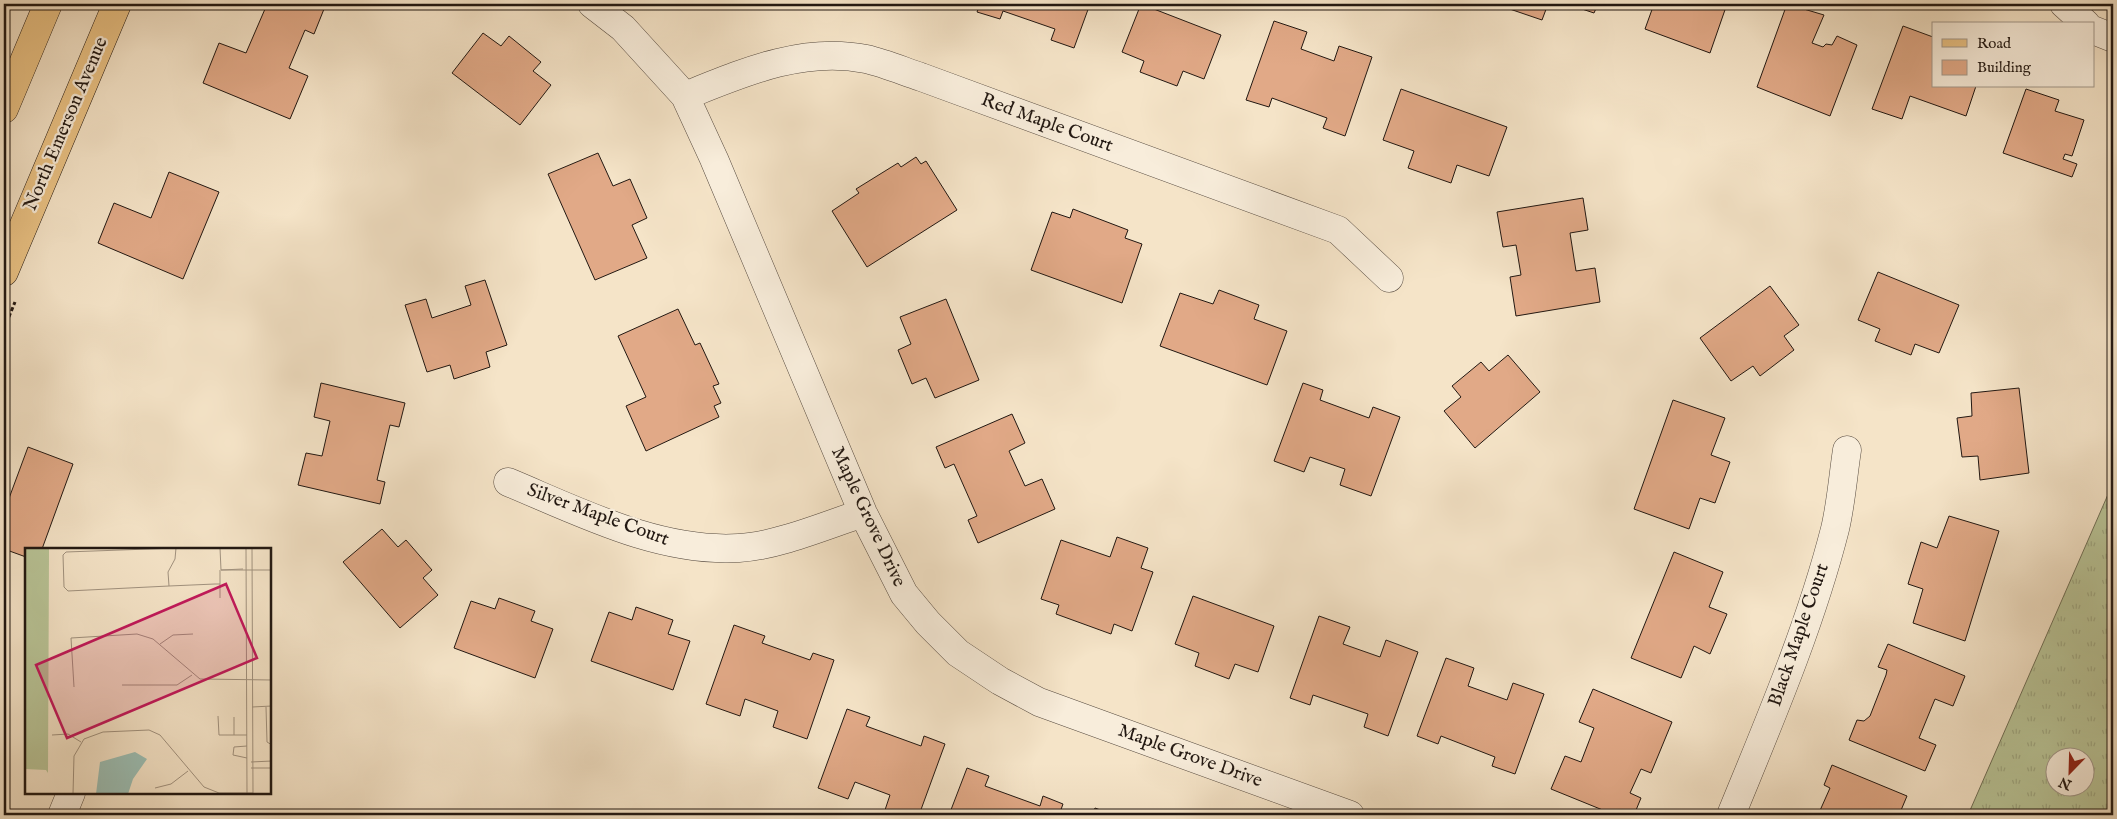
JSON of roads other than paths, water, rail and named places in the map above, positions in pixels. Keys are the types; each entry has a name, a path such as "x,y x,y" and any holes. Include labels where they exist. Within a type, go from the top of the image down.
{"main road":[{"path":"4,109 48,4"},
{"name":"North Emerson Avenue","path":"4,272 117,4"}],"street":[{"name":"Maple Grove Drive","path":"592,4 623,28 685,96 714,159 863,513 904,594 928,623 958,652 1000,681 1039,702 1350,815"},
{"path":"2064,4 2084,22"},
{"path":"2094,30 2113,38"},
{"name":"Red Maple Court","path":"685,96 744,72 781,62 817,55 865,59 921,77 1338,230 1389,278"},
{"name":"Black Maple Court","path":"1731,815 1801,640 1817,591 1835,528 1847,450"},
{"name":"Silver Maple Court","path":"508,482 607,522 697,548 741,548 797,536 863,513"},
{"path":"62,815 71,794"}]}
